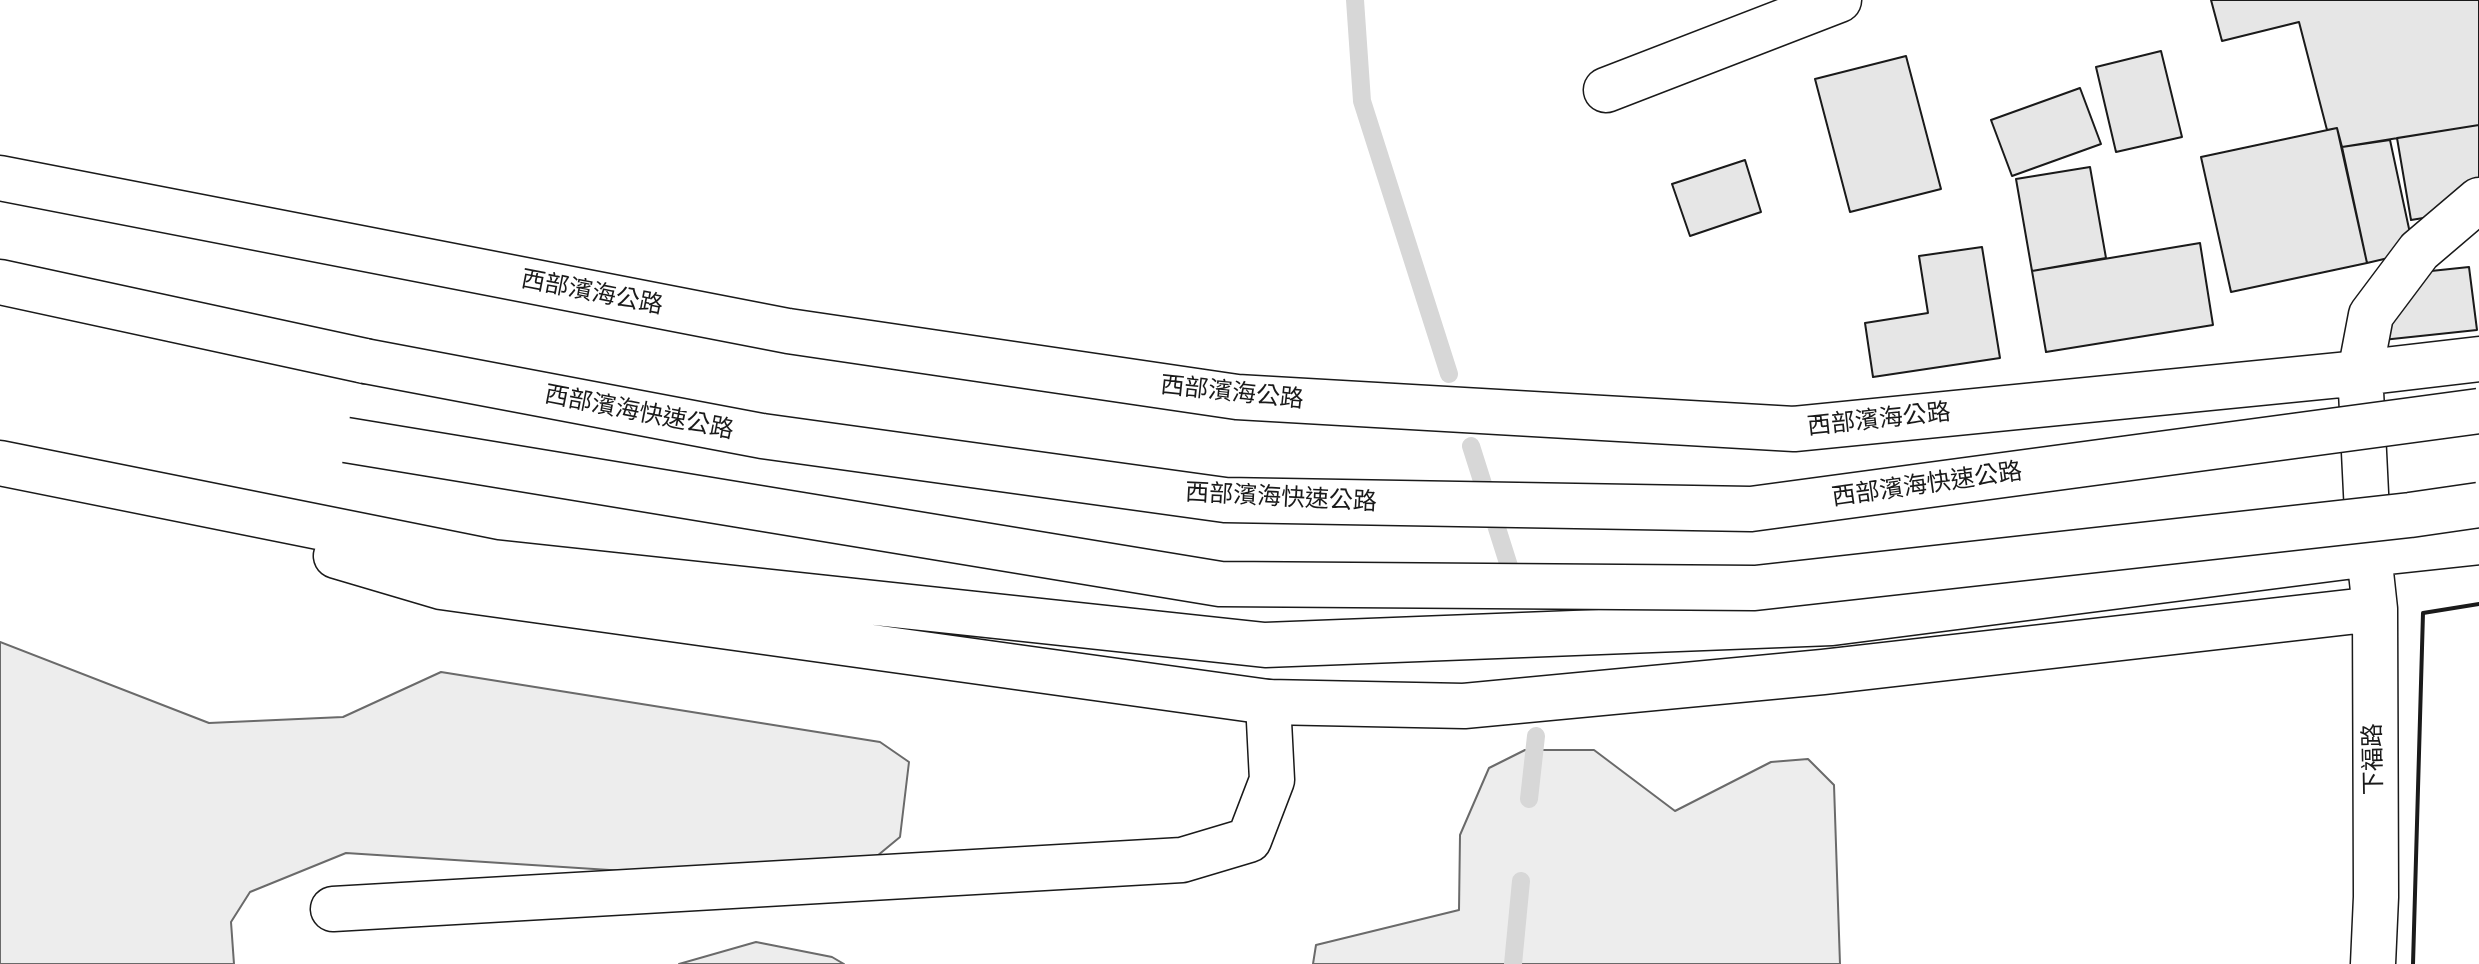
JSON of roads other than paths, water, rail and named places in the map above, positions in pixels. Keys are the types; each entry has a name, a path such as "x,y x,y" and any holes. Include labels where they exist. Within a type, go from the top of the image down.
{"main road":[{"path":"1606,90 1839,0"},
{"name":"西部濱海公路","path":"0,178 788,331 1237,397 1794,429 2479,359"},
{"name":"下福路","path":"2373,964 2376,897 2375,609 2369,554 2360,373 2371,315 2419,251 2479,200"},
{"name":"西部濱海快速公路","path":"0,282 365,361 762,436 1225,500 1751,509 2479,411"},
{"path":"346,440 1220,584 1755,588 2479,505"},
{"path":"0,463 493,562 1265,645 1832,623 2479,542"},
{"path":"42,471 441,587 1268,702 1464,706 1823,672 2375,609"},
{"path":"333,909 1182,860 1249,840 1272,780 1268,702"}],"waterway":[{"path":"1355,0 1362,101 1449,374"},
{"path":"1471,446 1515,585"},
{"path":"1529,799 1536,736"},
{"path":"1513,964 1521,881"}]}
